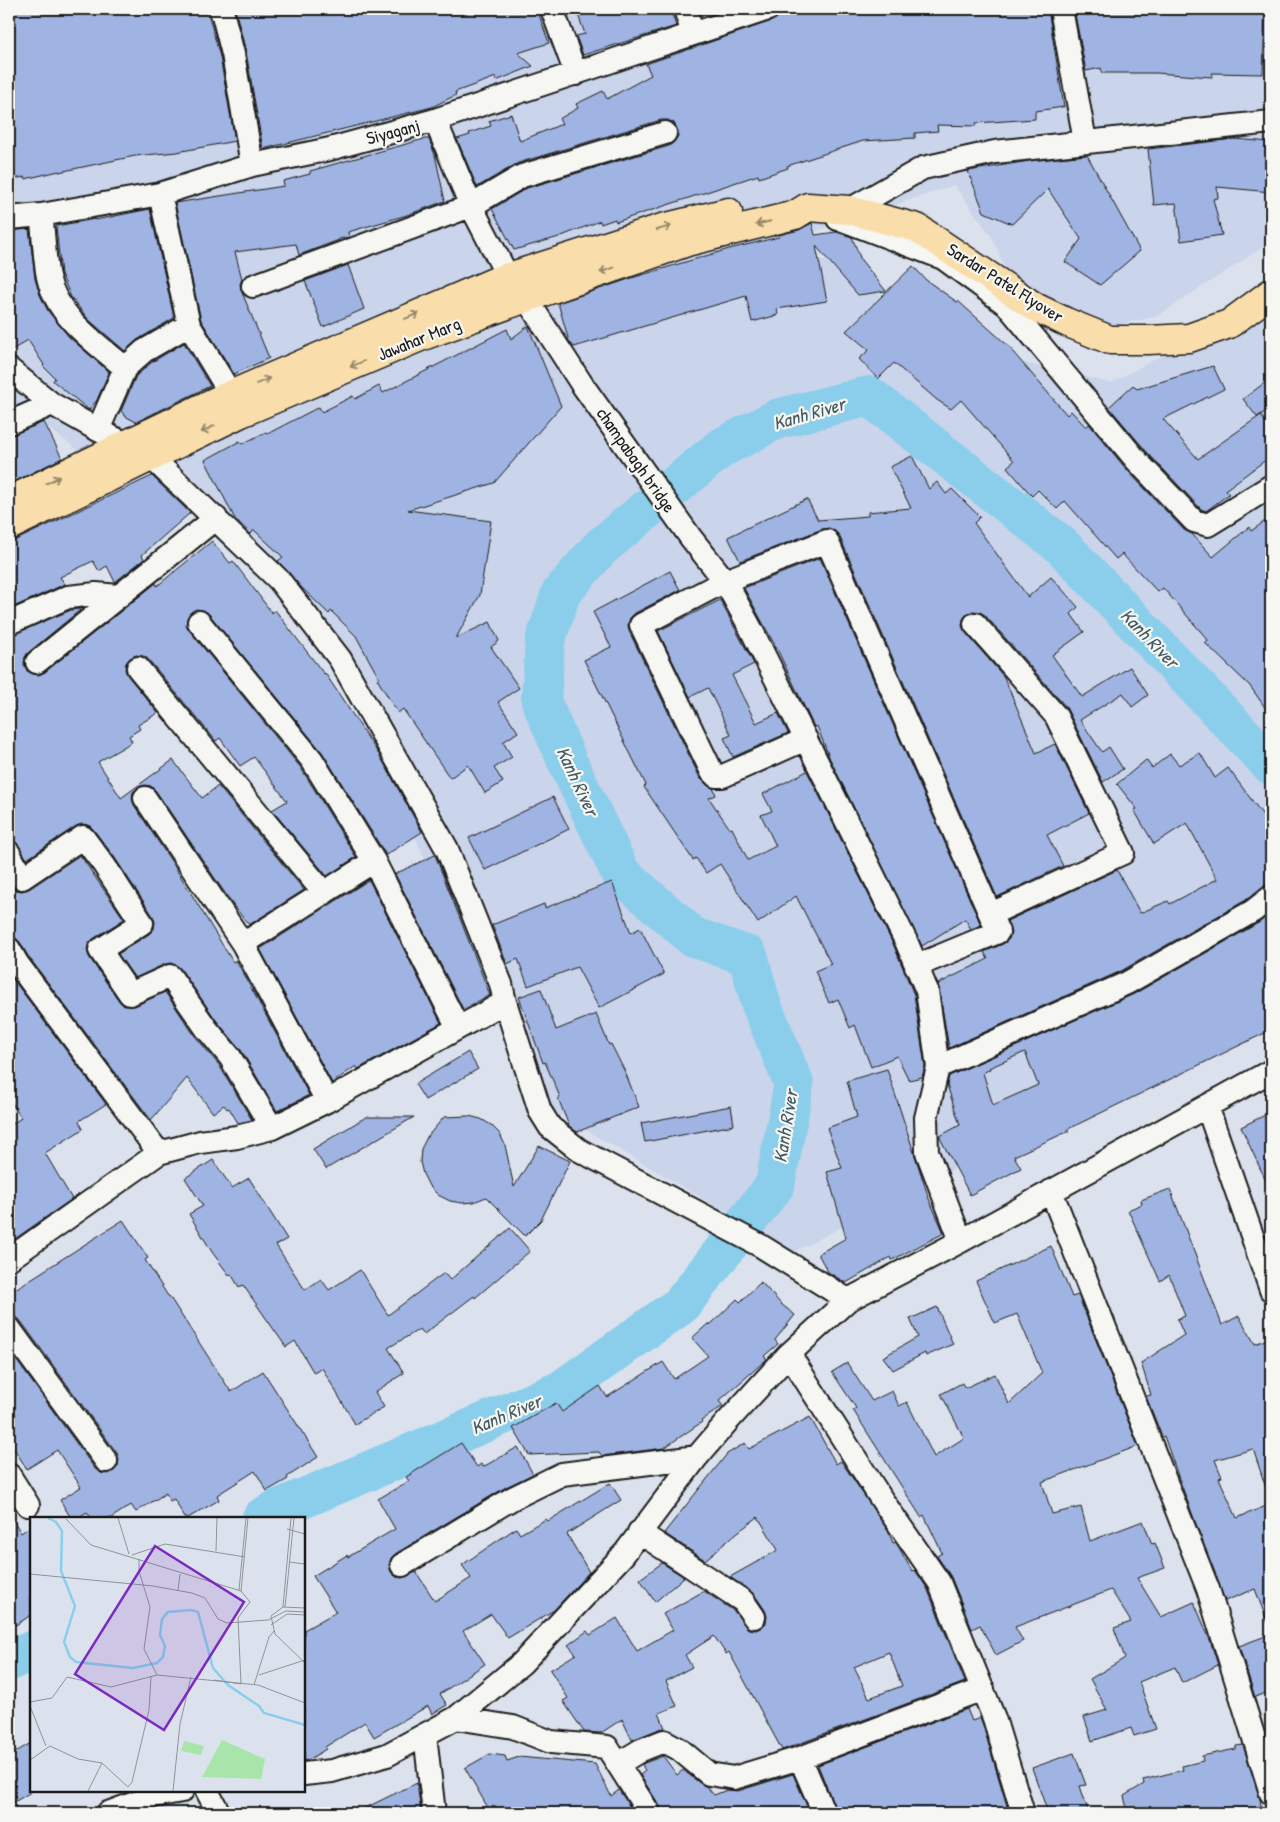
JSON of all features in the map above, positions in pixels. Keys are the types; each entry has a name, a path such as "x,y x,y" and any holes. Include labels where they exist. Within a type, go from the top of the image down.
{"main road":[{"path":"9,501 126,444 236,404 508,277 662,228 763,204 794,199 802,211"},
{"name":"Jawahar Marg","path":"9,526 150,456 236,404 526,298 687,242 802,211 849,210"},
{"name":"Sardar Patel Flyover","path":"849,210 917,228 1035,307 1110,340 1189,338 1230,324 1271,293"}],"street":[{"path":"220,9 234,54 252,165"},
{"path":"552,9 576,74"},
{"path":"685,9 693,34"},
{"name":"Siyaganj","path":"9,218 41,215 160,194 252,165 330,149 435,120 768,9"},
{"path":"1061,9 1085,141"},
{"name":"champabagh bridge","path":"435,120 471,206 508,277 526,298 581,383 691,538 725,581 752,629 906,941 927,991 938,1067"},
{"path":"849,210 923,168 995,152 1271,122"},
{"path":"253,286 471,206 522,176 665,133"},
{"path":"160,194 189,325 236,404"},
{"path":"802,211 843,220 943,258 1007,305 1138,461 1194,521 1208,525 1271,486"},
{"path":"41,215 48,278 55,298 76,326 125,368"},
{"path":"98,430 125,368 144,351 189,325"},
{"path":"9,369 52,404 150,456 279,580 340,659 447,849 501,984 540,1111 550,1127 579,1150 761,1246 848,1300"},
{"path":"9,423 52,404"},
{"path":"38,662 216,518"},
{"path":"806,739 723,776 716,776 712,772 641,625 725,581 827,541 998,932 916,966"},
{"path":"9,623 72,596 96,594 119,596"},
{"path":"199,622 312,760 374,861 458,1028"},
{"path":"975,624 1056,716 1123,853 991,914"},
{"path":"138,668 324,893"},
{"path":"144,798 243,944 327,1101"},
{"path":"9,853 22,878 83,838 104,865 142,923 100,950 130,994 170,976 206,1028 230,1058 272,1128"},
{"path":"243,944 374,861"},
{"path":"961,1241 926,1152 926,1118 938,1067 1127,983 1253,911 1271,897"},
{"path":"9,948 17,963 159,1153"},
{"path":"9,1259 159,1153 200,1142 237,1137 272,1128 327,1101 505,1002"},
{"path":"305,1774 332,1771 387,1755 456,1718 522,1663 624,1554 697,1457 789,1354 848,1300 961,1241 1271,1071"},
{"path":"1206,1106 1271,1290"},
{"path":"1051,1192 1208,1590 1271,1793"},
{"path":"9,1328 106,1461"},
{"path":"789,1354 882,1500 939,1582 994,1718 1023,1813"},
{"path":"402,1566 514,1498 562,1474 697,1457"},
{"path":"9,1475 28,1505"},
{"path":"639,1532 744,1601 754,1617"},
{"path":"618,1764 641,1750 664,1741 679,1749 709,1774 734,1778 800,1758 983,1689"},
{"path":"456,1718 513,1727 551,1742 607,1747 649,1813"},
{"path":"425,1734 434,1813"},
{"path":"800,1758 824,1813"},
{"path":"108,1813 154,1796 176,1792"},
{"path":"208,1792 219,1813"}],"shaded area":[{"path":"9,9 1271,9 1271,242 1156,317 1063,335 1007,273 992,237 954,185 760,250 830,261 956,347 1111,383 1271,296 1271,1004 794,1252 538,1102 432,875 340,667 228,538 144,457 105,470 13,402 9,396"}],"building":[{"path":"9,9 207,9 220,57 235,141 177,152 135,156 25,179 24,177 9,180"},
{"path":"235,9 537,9 549,43 518,53 533,66 496,81 496,77 455,92 456,95 432,107 263,149 246,52"},
{"path":"576,9 670,9 676,26 583,55 576,36 585,34"},
{"path":"781,9 1048,9 1064,107 1035,111 1035,119 976,123 976,126 937,125 938,131 915,133 915,138 863,141 787,166 788,168 759,178 758,175 616,222 615,219 601,224 600,221 559,237 514,250 492,209 527,188 669,146 678,136 674,123 668,120 661,120 518,163 477,187 457,139 491,126 489,121 511,114 520,141 562,124 559,119 578,108 576,104 603,91 607,99 651,75 646,64 772,21 778,17"},
{"path":"1074,9 1265,9 1263,74 1212,73 1212,77 1156,73 1102,73 1101,68 1086,71"},
{"path":"429,139 435,155 445,201 407,215 348,232 349,237 339,239 299,255 296,244 235,252 242,279 240,284 241,290 269,358 234,374 201,320 175,203 284,186 283,181 310,174 310,171"},
{"path":"1234,139 1271,142 1271,192 1217,187 1218,198 1213,199 1222,235 1181,241 1176,203 1154,205 1148,149"},
{"path":"1087,155 1140,251 1100,285 1065,262 1081,239 1048,189 1012,224 984,212 968,171 1029,161"},
{"path":"150,209 174,318 137,340 125,351 88,319 71,297 61,274 56,226"},
{"path":"812,223 815,235 836,232 852,237 861,260 886,291 858,295 816,246 827,301 777,309 778,315 752,322 746,296 574,347 569,341 558,303 635,277 729,249 779,237 779,235 799,230"},
{"path":"29,229 35,279 48,311 69,337 109,372 97,400 89,410 53,381 55,378 43,366 28,340 9,352 9,231"},
{"path":"348,265 364,309 323,327 305,281"},
{"path":"913,266 926,280 958,301 1013,350 1067,415 1071,411 1086,427 1089,424 1127,470 1184,530 1192,534 1213,557 1249,527 1251,531 1271,517 1271,716 1250,686 1205,643 1208,640 1163,588 1158,592 1122,554 1116,559 1065,501 1057,509 1038,490 1032,496 1007,467 1014,461 961,400 951,409 937,400 894,363 878,379 859,359 869,350 846,331"},
{"path":"528,326 561,406 494,483 408,510 491,521 480,595 456,638 490,622 499,641 491,647 519,688 498,702 518,732 503,742 512,757 494,768 503,782 485,793 468,765 450,778 403,709 398,713 377,679 379,678 356,636 331,611 329,614 302,588 278,561 283,557 254,530 251,534 235,519 205,460 240,441 242,444 266,432 267,434 319,407 322,412 353,396 355,399 379,386 383,393 507,329 511,339"},
{"path":"184,343 210,386 136,422 125,416 121,411 136,376 152,362"},
{"path":"1213,366 1224,389 1163,419 1198,459 1261,415 1271,431 1271,456 1225,490 1229,494 1206,511 1201,509 1147,452 1109,407 1133,385 1137,389"},
{"path":"1271,378 1271,408 1257,417 1243,399"},
{"path":"44,422 62,458 9,484 9,436"},
{"path":"912,456 929,489 937,482 946,494 952,489 980,517 974,523 1028,597 1051,577 1078,607 1071,614 1084,632 1052,655 1082,697 1130,667 1148,695 1132,707 1123,693 1080,720 1102,752 1109,747 1123,769 1103,782 1066,707 985,615 973,611 963,619 962,626 965,632 1004,677 1036,753 1055,744 1089,813 1047,835 1063,866 997,897 839,535 829,528 822,529 740,561 728,537 807,499 818,520 868,516 868,512 911,508 890,467"},
{"path":"152,476 190,513 142,555 144,559 115,582 107,566 99,571 93,561 60,577 65,584 9,609 9,541 16,540"},
{"path":"212,541 230,563 233,561 272,613 275,610 325,673 380,756 422,832 386,855 322,752 209,614 203,610 196,609 187,618 186,625 189,630 301,768 356,857 327,876 272,810 287,801 254,757 240,766 220,738 216,741 148,659 136,655 126,663 125,670 128,676 158,713 138,725 140,729 129,736 132,742 98,762 121,798 173,760 202,798 218,786 304,890 249,925 233,905 156,791 151,786 145,785 138,787 133,792 134,805 173,864 233,962 236,960 309,1095 277,1111 241,1050 216,1020 180,968 171,963 165,964 135,978 118,954 149,934 154,929 155,922 115,858 93,829 89,825 82,824 76,826 27,859 16,842 9,840 9,636 71,610 80,610 25,657 24,664 27,671 39,675 156,583 157,586"},
{"path":"820,558 981,925 971,929 965,919 922,946 830,759 817,726 814,727 778,651 744,588"},
{"path":"670,571 680,590 635,613 630,618 629,631 700,778 713,788 716,795 709,798 730,829 732,828 748,860 776,846 761,815 772,811 763,794 807,771 894,946 914,995 925,1066 922,1077 909,1080 897,1056 871,1067 855,1025 850,1028 838,999 829,1003 815,971 831,964 796,896 758,923 720,864 706,873 696,858 693,860 644,787 646,785 584,660 611,647 593,612"},
{"path":"720,600 754,664 732,675 756,723 778,713 788,733 733,757 724,738 731,735 708,688 690,697 658,631"},
{"path":"1200,753 1215,778 1228,768 1262,814 1271,809 1271,884 1263,886 1246,900 1121,971 949,1048 938,984 988,959 984,952 1003,944 1009,939 1011,933 1007,921 1117,870 1140,913 1168,901 1170,904 1217,879 1187,823 1154,844 1134,810 1137,809 1117,784 1146,760 1152,768 1170,754 1179,765"},
{"path":"553,797 569,829 485,870 469,838"},
{"path":"80,855 124,919 93,939 88,945 89,957 124,1006 135,1006 165,992 195,1036 219,1065 252,1120 238,1123 229,1108 227,1109 224,1105 213,1113 187,1078 151,1120 28,956 20,942 15,937 9,936 9,881 16,890 29,889"},
{"path":"435,855 490,995 463,1009 395,874"},
{"path":"369,880 441,1023 358,1069 356,1066 332,1083 260,949"},
{"path":"612,882 631,933 640,928 664,974 599,1008 577,967 528,986 518,959 507,964 492,925 544,904 545,908"},
{"path":"1271,913 1271,1030 1068,1129 1069,1131 1014,1156 1021,1168 970,1195 940,1138 940,1136 960,1125 947,1085 949,1076 1134,994 1260,922","holes":["1025,1052 1038,1085 993,1105 983,1073 989,1068"]},
{"path":"9,974 106,1104 79,1121 83,1129 45,1153 72,1199 9,1243 9,1126 21,1118 9,1098"},
{"path":"541,989 556,1030 596,1014 609,1045 611,1044 625,1072 639,1107 577,1132 569,1126 558,1098 560,1097 545,1062 543,1063 519,997"},
{"path":"468,1052 478,1069 425,1100 415,1084"},
{"path":"887,1069 929,1199 944,1233 892,1260 891,1257 846,1283 828,1272 818,1254 846,1238 827,1172 842,1168 827,1128 857,1117 847,1081"},
{"path":"731,1106 734,1125 645,1142 641,1123"},
{"path":"1271,1112 1271,1192 1241,1127"},
{"path":"469,1116 481,1119 500,1134 505,1145 514,1187 539,1146 570,1161 541,1220 525,1236 486,1197 474,1202 450,1201 438,1195 429,1186 423,1174 420,1162 421,1149 427,1137 444,1117"},
{"path":"366,1117 414,1117 326,1169 313,1149"},
{"path":"213,1160 232,1188 249,1178 287,1239 276,1245 305,1290 321,1279 329,1290 360,1270 388,1315 444,1273 450,1280 510,1228 530,1251 475,1298 474,1296 424,1334 420,1329 388,1348 404,1373 375,1392 384,1407 355,1424 322,1368 314,1373 295,1341 286,1347 243,1285 239,1287 231,1274 229,1275 212,1252 189,1214 203,1206 185,1178"},
{"path":"1170,1189 1222,1325 1239,1316 1255,1344 1265,1340 1271,1353 1271,1494 1268,1494 1253,1449 1215,1460 1222,1477 1219,1478 1237,1518 1271,1504 1271,1626 1269,1626 1255,1589 1225,1601 1164,1436 1162,1437 1146,1396 1151,1395 1141,1363 1184,1335 1177,1319 1185,1316 1169,1275 1160,1281 1128,1210 1142,1204 1141,1200"},
{"path":"123,1220 148,1258 145,1260 231,1392 263,1371 318,1457 287,1477 288,1479 267,1491 255,1471 217,1495 219,1500 190,1517 184,1517 174,1499 170,1501 166,1493 136,1512 131,1505 113,1517 90,1517 87,1512 79,1517 70,1517 60,1500 81,1487 57,1450 27,1469 9,1441 9,1350 95,1469 101,1473 108,1474 118,1466 119,1459 117,1453 20,1320 15,1316 9,1315 9,1293"},
{"path":"1051,1246 1072,1297 1078,1295 1138,1446 1042,1482 1052,1514 1081,1507 1090,1541 1143,1521 1152,1544 1155,1543 1165,1568 1137,1578 1161,1617 1194,1602 1218,1665 1182,1683 1175,1667 1139,1682 1156,1729 1134,1736 1131,1728 1092,1741 1084,1717 1107,1710 1090,1679 1125,1658 1114,1628 1131,1622 1111,1590 1015,1627 1023,1641 996,1655 980,1625 972,1629 951,1577 937,1556 942,1553 924,1515 921,1517 853,1410 856,1408 832,1372 847,1363 872,1401 892,1391 899,1406 907,1402 934,1457 964,1438 941,1394 962,1383 965,1388 995,1374 1009,1404 1042,1373 1017,1314 995,1323 976,1281"},
{"path":"761,1282 781,1304 795,1315 775,1340 778,1344 764,1356 767,1359 719,1401 723,1406 702,1422 664,1448 602,1456 599,1452 529,1455 513,1428 556,1403 562,1412 600,1386 607,1397 663,1362 674,1379 708,1356 692,1338 709,1323 710,1325 737,1299 740,1302"},
{"path":"937,1307 953,1344 926,1356 925,1353 893,1370 883,1357 918,1337 910,1319"},
{"path":"810,1417 836,1464 841,1461 888,1531 893,1543 895,1542 912,1571 915,1570 927,1588 965,1682 782,1750 729,1652 726,1654 714,1636 685,1655 692,1667 666,1681 677,1706 659,1713 665,1728 632,1740 622,1719 601,1733 584,1732 563,1701 568,1698 550,1670 576,1654 568,1645 587,1631 590,1635 617,1618 637,1651 673,1630 663,1614 704,1591 734,1611 748,1629 756,1630 766,1623 767,1616 765,1610 754,1594 730,1577 778,1550 758,1517 705,1560 664,1533 727,1454 745,1443 749,1449","holes":["889,1652 902,1686 869,1698 854,1667"]},
{"path":"461,1443 477,1467 481,1464 483,1467 518,1447 533,1474 506,1487 391,1558 389,1565 391,1572 396,1577 402,1578 416,1572 435,1601 471,1578 462,1565 516,1528 520,1534 546,1519 548,1521 610,1483 621,1500 567,1534 589,1572 554,1610 508,1638 491,1614 463,1631 485,1664 440,1694 447,1705 432,1714 428,1706 374,1737 365,1722 325,1747 326,1749 305,1761 305,1629 336,1612 313,1576 395,1529 378,1499 409,1481 406,1477"},
{"path":"9,1513 21,1533 30,1527 30,1616 16,1625 9,1614"},
{"path":"662,1563 684,1577 655,1602 640,1579"},
{"path":"1271,1634 1271,1691 1255,1697 1239,1646"},
{"path":"967,1709 972,1721 980,1718 982,1722 1009,1813 837,1813 818,1765"},
{"path":"30,1744 31,1792 9,1805 9,1756"},
{"path":"1243,1745 1260,1799 1262,1813 1128,1813 1124,1796 1144,1784 1143,1780 1183,1770 1182,1766 1203,1761 1202,1756 1236,1749 1236,1746"},
{"path":"1074,1753 1086,1785 1080,1786 1089,1813 1048,1813 1032,1768"},
{"path":"490,1754 505,1756 507,1761 519,1757 595,1764 611,1796 619,1790 634,1813 491,1813 465,1768"},
{"path":"663,1756 677,1775 683,1770 707,1787 714,1795 727,1790 738,1791 793,1774 810,1813 662,1813 660,1806 640,1775 645,1771 642,1764"},
{"path":"417,1783 421,1813 355,1813 400,1791"}],"waterway":[{"name":"Kanh River","path":"264,1517 278,1509 560,1391 681,1305 775,1185 794,1084 761,1004 748,956 693,937 621,874 568,763 541,701 545,642 561,593 600,548 721,448 777,419 869,396 1062,546 1271,765"},
{"name":"Kanh River","path":"9,1661 30,1651"}]}
